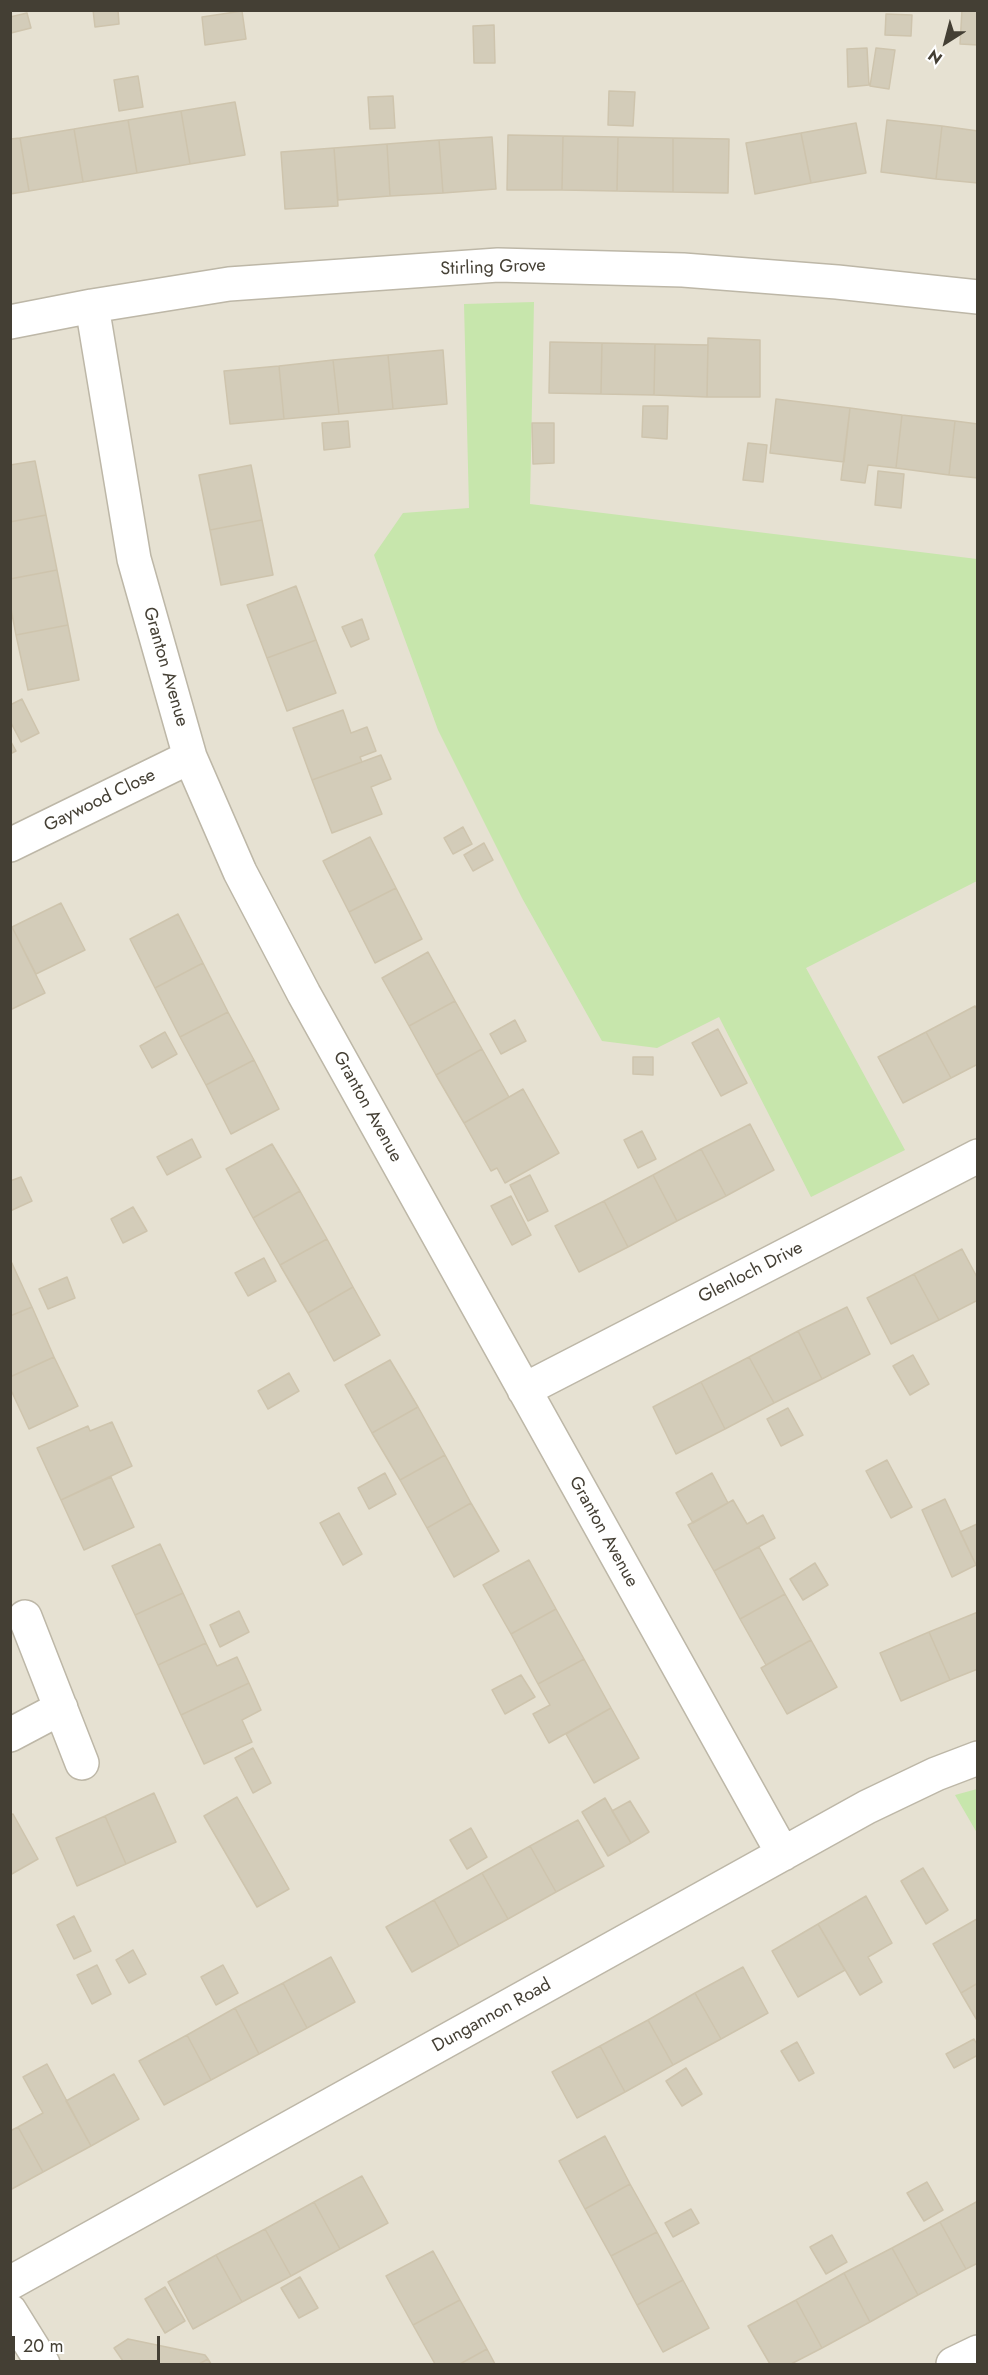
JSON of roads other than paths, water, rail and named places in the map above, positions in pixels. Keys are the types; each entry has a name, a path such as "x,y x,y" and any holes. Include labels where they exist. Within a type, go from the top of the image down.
{"street":[{"name":"Stirling Grove","path":"10,322 229,284 498,265 683,270 837,282 978,297"},
{"name":"Granton Avenue","path":"92,306 134,560 190,757 240,872 304,994 783,1854"},
{"name":"Gaywood Close","path":"10,845 190,757"},
{"name":"Glenloch Drive","path":"524,1390 978,1156"},
{"path":"25,1617 82,1763"},
{"path":"10,1735 61,1708"},
{"name":"Dungannon Road","path":"10,2283 867,1807 936,1774 978,1758"},
{"path":"10,2311 43,2364"},
{"path":"953,2364 978,2352"}]}
